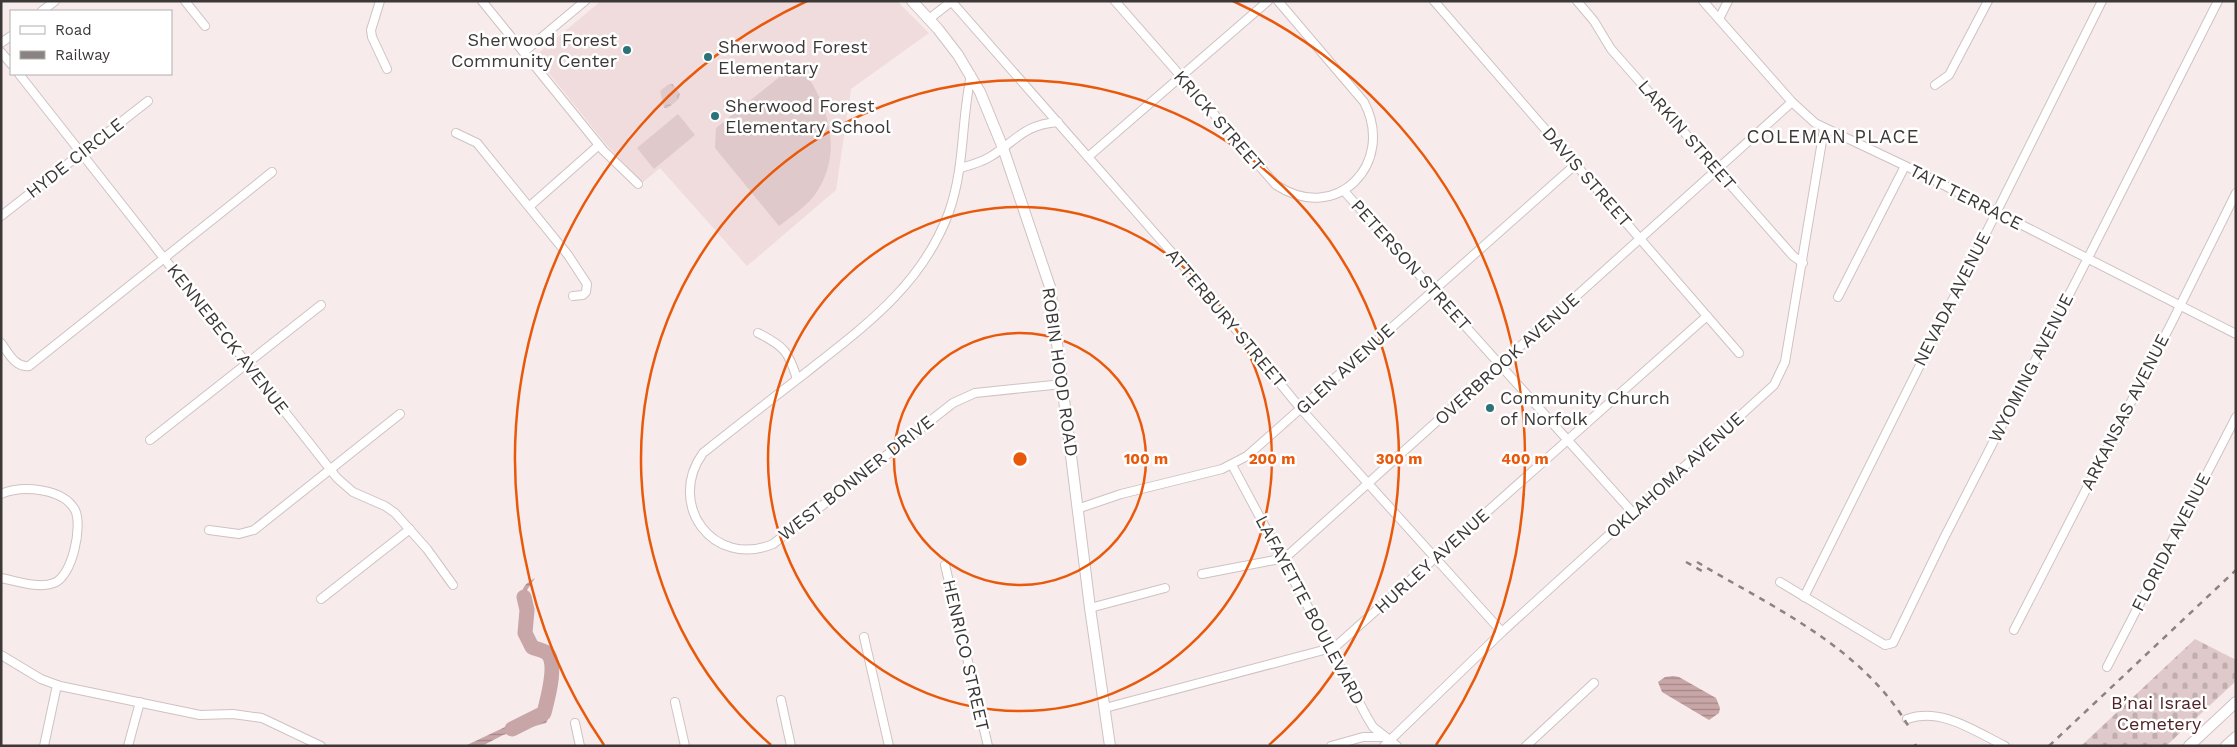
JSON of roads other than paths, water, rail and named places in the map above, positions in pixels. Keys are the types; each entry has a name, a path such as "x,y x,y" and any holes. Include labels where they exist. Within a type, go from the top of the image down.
{"street":[{"path":"43,10 55,1"},
{"path":"185,1 205,26"},
{"path":"380,1 371,30 372,37 387,69"},
{"path":"482,1 599,145 638,184"},
{"path":"524,52 584,1"},
{"name":"ROBIN HOOD ROAD","path":"912,1 929,19 971,75 986,105 1003,148 1050,287 1090,608 1110,746"},
{"path":"929,19 952,1"},
{"name":"ATTERBURY STREET","path":"952,1 1200,285 1263,365 1301,409 1434,559 1502,632"},
{"name":"KRICK STREET","path":"1115,1 1276,185 1285,191 1302,196 1331,195 1344,191"},
{"path":"1088,156 1268,1"},
{"name":"PETERSON STREET","path":"1278,1 1338,70 1364,102 1369,112 1374,136 1370,158 1356,181 1344,191 1634,514"},
{"name":"DAVIS STREET","path":"1434,1 1739,353"},
{"name":"LARKIN STREET","path":"1577,1 1594,21 1611,48 1793,256 1803,263"},
{"name":"TAIT TERRACE","path":"1703,1 1804,115 1824,128 1905,166 2236,334"},
{"path":"1718,19 1728,1"},
{"path":"1935,85 1949,75 1988,1"},
{"name":"NEVADA AVENUE","path":"1804,597 2102,1"},
{"name":"WYOMING AVENUE","path":"1804,597 1884,645 1893,643 1944,538 2218,1"},
{"path":"1,52 10,63"},
{"name":"KENNEBECK AVENUE","path":"19,75 248,362 331,470 353,492 385,506 410,529 428,549 453,585"},
{"name":"WEST BONNER DRIVE","path":"971,75 967,92 960,168 948,214 933,245 906,286 874,319 704,453 692,471 689,492 694,513 706,533 728,546 755,549 773,544 963,397 975,393 1063,384"},
{"name":"HYDE CIRCLE","path":"1,216 80,152 148,101"},
{"name":"OVERBROOK AVENUE","path":"1282,559 1369,484 1454,405 1501,366 1792,102"},
{"path":"960,168 982,161 1026,130 1058,122"},
{"name":"OKLAHOMA AVENUE","path":"1384,746 1502,632 1774,385 1786,362 1824,128"},
{"path":"456,133 477,143 568,255 587,284 586,292 583,295 573,296"},
{"path":"530,206 599,145"},
{"name":"GLEN AVENUE","path":"1078,509 1121,494 1232,465 1247,456 1576,164"},
{"path":"1838,297 1905,166"},
{"path":"1,343 16,362 20,365 29,366 272,172"},
{"name":"ARKANSAS AVENUE","path":"2014,630 2236,193"},
{"path":"150,440 321,305"},
{"name":"HURLEY AVENUE","path":"1105,708 1331,649 1343,641 1707,316"},
{"path":"758,333 773,340 786,351 791,359 797,379"},
{"path":"209,530 239,534 254,530 400,414"},
{"name":"FLORIDA AVENUE","path":"2107,667 2236,417"},
{"name":"LAFAYETTE BOULEVARD","path":"1232,465 1367,717 1380,733 1391,739 1397,746"},
{"path":"1,494 17,489 40,491 60,497 69,502 75,510 78,524 70,564 67,572 58,581 44,585 1,578"},
{"path":"322,599 410,529"},
{"path":"1202,574 1282,559"},
{"name":"HENRICO STREET","path":"945,565 988,746"},
{"path":"1780,582 1804,597"},
{"path":"1090,608 1165,588"},
{"path":"864,637 889,746"},
{"path":"1,656 41,679 57,685 200,716 233,714 262,718 275,722 321,746"},
{"path":"1526,746 1594,683"},
{"path":"44,746 57,685"},
{"path":"781,700 791,746"},
{"path":"128,746 140,702"},
{"path":"675,702 685,746"},
{"path":"2189,746 2236,702"},
{"path":"1907,719 1926,714 1944,717 2005,746"},
{"path":"575,723 580,746"},
{"path":"1331,746 1372,736 1391,739"},
{"path":"2226,746 2236,736"}],"waterway":[{"path":"512,729 544,713 552,673 552,665 547,653 532,647 525,633 527,610 524,597"}],"railway":[{"path":"1686,562 1702,571"},
{"path":"1697,562 1815,632 1843,653 1868,675 1891,700 1910,729"},
{"path":"2049,746 2236,570"}],"place":[{"name":"Sherwood Forest Community Center","path":"627,50"},
{"name":"Sherwood Forest Elementary","path":"708,57"},
{"name":"Sherwood Forest Elementary School","path":"715,116"},
{"name":"Community Church of Norfolk","path":"1490,408"}],"district":[{"name":"COLEMAN PLACE","path":"1833,136"}],"park label":[{"name":"B’nai Israel Cemetery","path":"2159,713"}]}
